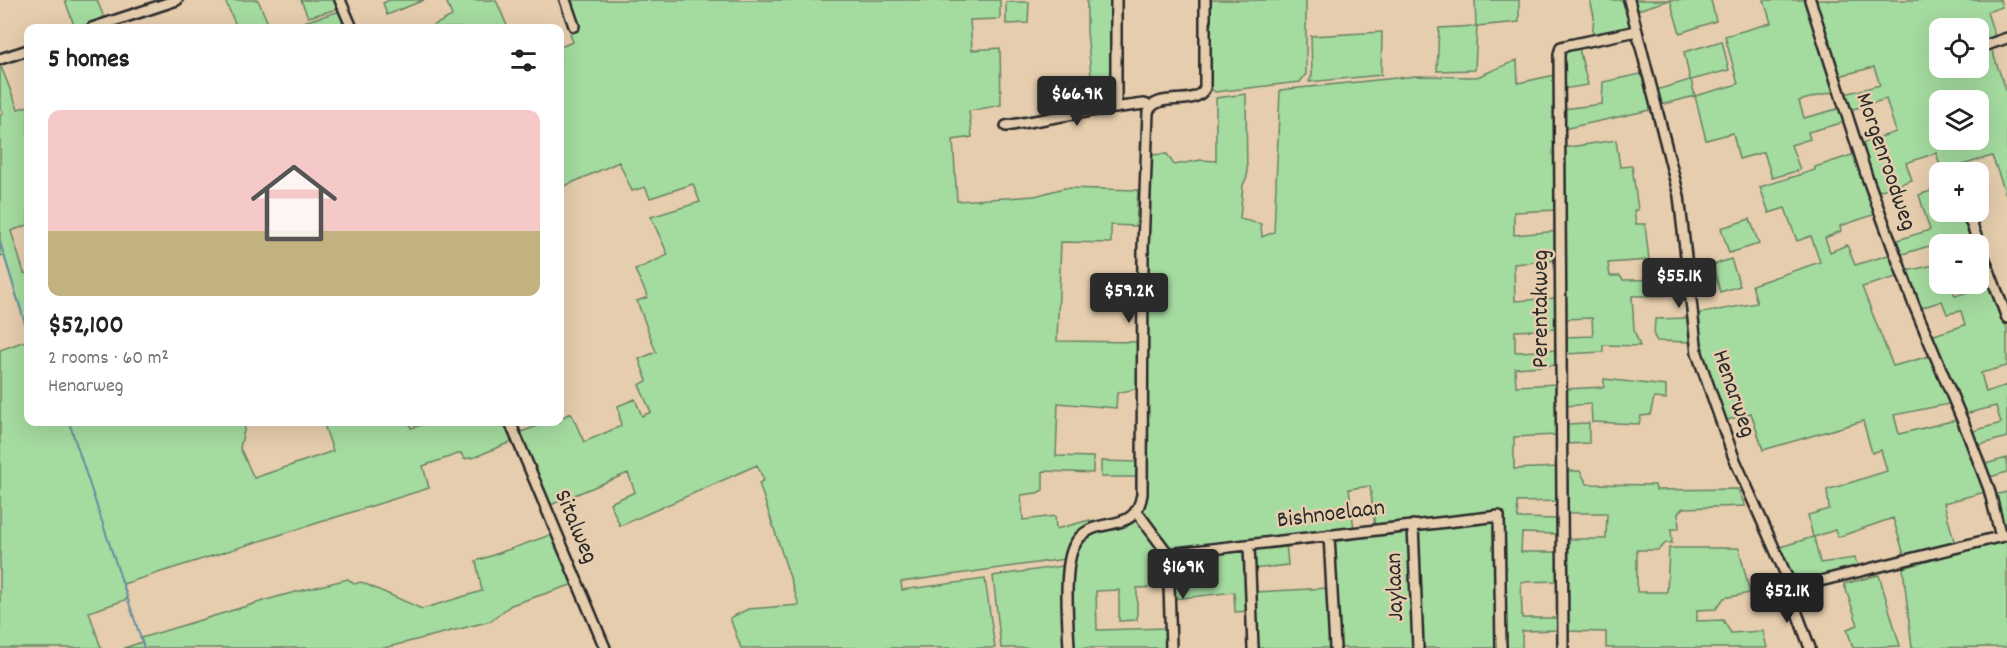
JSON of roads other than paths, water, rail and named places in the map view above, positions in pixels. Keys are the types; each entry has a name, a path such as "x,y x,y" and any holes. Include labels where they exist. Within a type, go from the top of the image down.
{"street":[{"path":"104,24 177,0"},
{"path":"340,0 350,24"},
{"path":"565,0 574,26"},
{"path":"1116,0 1116,108"},
{"path":"1069,648 1069,579 1075,544 1085,533 1095,527 1130,518 1137,512 1142,494 1143,247 1148,112 1151,106 1157,103 1193,98 1202,93 1204,88 1205,0"},
{"name":"Henarweg","path":"1629,0 1679,196 1698,353 1734,458 1795,595 1797,612 1810,648"},
{"name":"Morgenroodweg","path":"1810,0 1871,188 1914,305 1989,489 2004,536"},
{"name":"Perentakweg","path":"1563,648 1559,54 1561,47 1637,31"},
{"path":"1989,44 2007,38"},
{"path":"0,59 24,51"},
{"path":"1005,126 1144,104 1151,106"},
{"path":"1971,222 2007,318"},
{"name":"Sitalweg","path":"512,426 606,648"},
{"path":"1137,512 1168,554 1171,648"},
{"name":"Bishnoelaan","path":"1168,554 1499,516 1501,648"},
{"name":"Jaylaan","path":"1413,525 1418,648"},
{"path":"1329,535 1335,648"},
{"path":"1795,595 1808,584 2004,536"},
{"path":"1250,545 1253,648"}],"waterway":[{"path":"0,242 24,320"},
{"path":"70,426 144,648"}]}
